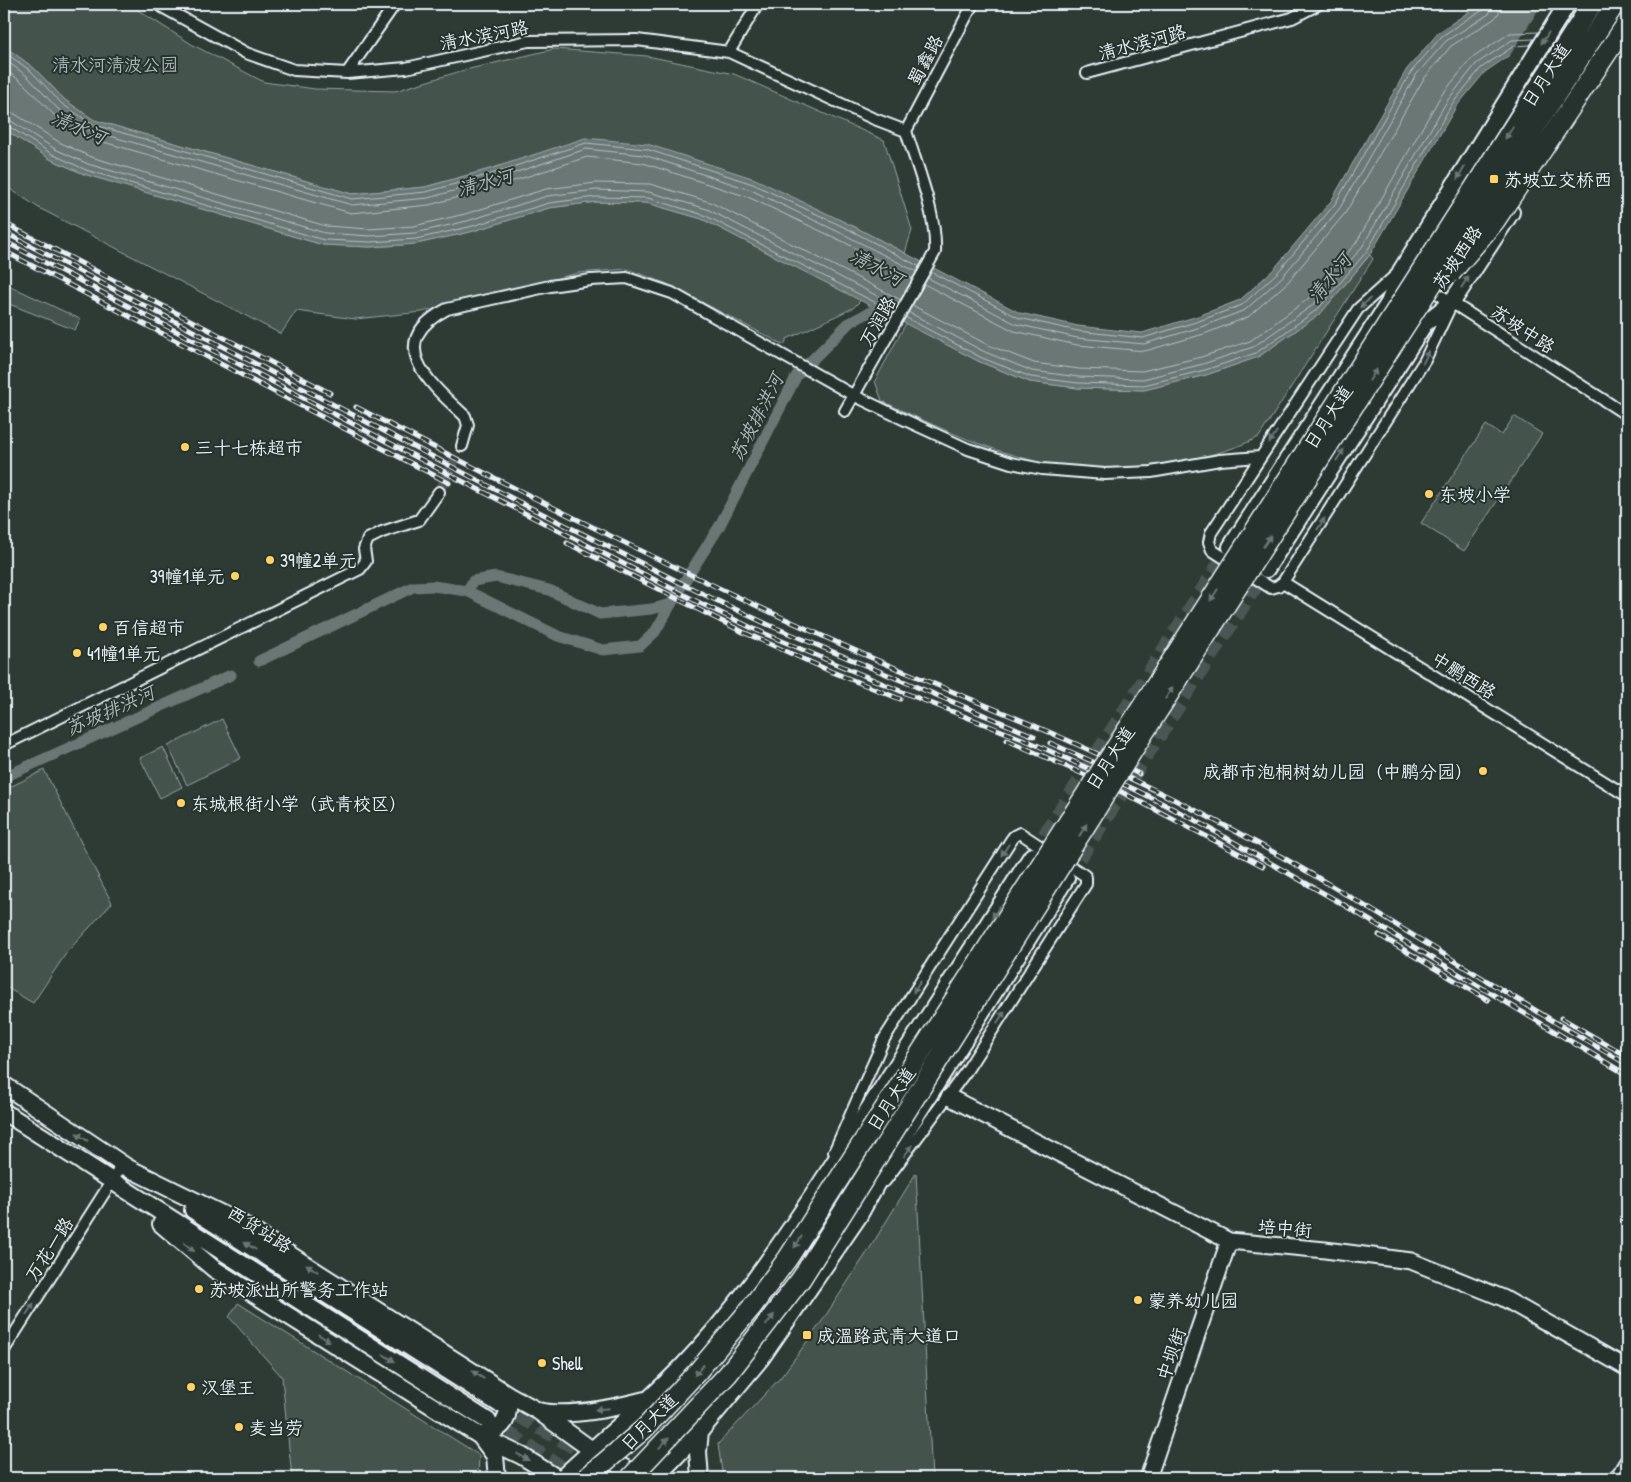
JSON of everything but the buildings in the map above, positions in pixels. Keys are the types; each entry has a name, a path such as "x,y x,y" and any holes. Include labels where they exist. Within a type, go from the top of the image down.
{"highway":[{"name":"日月大道","path":"586,1478 644,1429 680,1390 751,1308 788,1258 1592,4"},
{"name":"日月大道","path":"630,1478 728,1374 801,1280 1135,747 1410,318 1615,4"},
{"path":"1410,318 1496,221 1627,23"}],"main road":[{"path":"1231,547 1389,303 1401,270 1567,4"},
{"name":"苏坡西路","path":"1266,569 1424,324 1452,302 1627,37"},
{"path":"562,1478 682,1366 727,1316 797,1220 1032,856"},
{"path":"655,1478 700,1431 760,1358 858,1217 901,1139 1066,878"},
{"path":"4,1085 122,1165 242,1224 503,1399 550,1414 610,1409 649,1398"},
{"path":"4,1112 488,1421"},
{"path":"111,1182 214,1269 480,1436 522,1456 557,1478"},
{"path":"480,1436 496,1431 504,1424 508,1412 503,1399"},
{"path":"538,1411 592,1450 642,1478"},
{"path":"700,1431 698,1452 700,1478"},
{"path":"480,1436 495,1456 497,1478"}],"street":[{"name":"清水滨河路","path":"157,4 246,53 294,70 347,73 406,68 528,41 637,40 730,52 872,118 906,131"},
{"path":"347,73 395,4"},
{"path":"730,52 758,4"},
{"name":"蜀鑫路","path":"906,131 973,4"},
{"name":"清水滨河路","path":"1087,73 1292,18 1319,4"},
{"name":"万润路","path":"845,411 935,252 936,238 933,220 906,131"},
{"path":"1401,270 1358,309 1211,533 1209,542 1212,550 1271,588 1283,582 1426,360 1452,302"},
{"name":"苏坡中路","path":"1401,270 1627,415"},
{"path":"462,446 468,425 465,416 426,376 415,356 417,337 432,317 447,309 550,286 591,280 627,278 672,293 854,395 968,448 1011,462 1042,469 1105,474 1151,472 1220,460 1260,457"},
{"path":"4,745 360,569 366,561 364,549 368,539 382,532 419,520 439,492"},
{"name":"中鹏西路","path":"1283,582 1627,796"},
{"path":"818,1188 884,1039 1011,840 1020,833 1084,875 1086,877 1086,884 948,1097 858,1217"},
{"name":"培中街","path":"948,1097 1229,1241 1325,1250 1411,1261 1503,1298 1627,1368"},
{"name":"万花一路","path":"4,1350 122,1165"},
{"name":"中坝街","path":"1148,1478 1229,1241"},
{"path":"1618,1478 1627,1464"}],"green space":[{"name":"清水河清波公园","path":"4,4 128,4 193,45 264,82 315,89 395,91 461,71 554,49 647,56 734,74 884,140 912,230 905,253 853,226 490,169 425,187 352,194 94,120 65,100 34,68 4,46"},
{"path":"4,129 50,159 84,174 323,245 370,247 416,244 470,232 549,208 596,202 647,203 702,219 861,300 853,308 787,339 784,345 665,283 627,269 578,273 422,312 355,319 296,311 281,334 39,208 4,185"},
{"path":"1370,255 1373,259 1259,437 1213,454 1164,464 1120,468 1075,468 1046,464 967,439 882,401 875,381 906,323 980,362 1030,382 1078,388 1144,390 1206,375 1258,357 1321,313"},
{"path":"4,283 80,319 75,330 4,302"},
{"path":"1514,416 1542,434 1464,551 1421,523 1486,425 1502,435"},
{"path":"222,719 241,758 187,785 168,746"},
{"path":"163,747 182,787 160,798 140,758"},
{"path":"44,770 112,903 67,952 33,1003 4,986 4,790"},
{"path":"916,1173 932,1478 723,1478 718,1444 781,1377 820,1324"},
{"path":"238,1303 479,1455 478,1478 292,1478 282,1377 229,1317"}],"water":[{"name":"清水河","path":"1486,4 1627,4 1517,50 1485,72 1456,107 1371,253 1321,313 1258,357 1206,375 1144,390 1078,388 1030,382 980,362 702,219 647,203 596,202 549,208 470,232 416,244 370,247 323,245 84,174 50,159 4,129 4,46 34,68 65,100 94,120 352,194 425,187 490,169 585,138 647,144 755,179 853,226 1020,313 1078,326 1142,333 1198,316 1240,300 1274,269 1331,201 1407,69 1439,32 1470,11"}],"pier":[{"path":"1542,4 1627,4 1627,53 1517,53 1507,60"}],"waterway":[{"name":"苏坡排洪河","path":"259,661 413,587 433,586 467,591 558,636 603,650 640,646 655,632 719,527 797,375 849,323 889,302"},
{"name":"苏坡排洪河","path":"467,591 473,581 496,577 549,590 600,614 652,609 671,604"},
{"name":"苏坡排洪河","path":"4,777 231,675"}],"tunnel":[{"path":"439,492 462,446"},
{"path":"1032,856 1231,547"},
{"path":"1066,878 1266,569"},
{"path":"498,1403 586,1453"},
{"path":"488,1421 561,1468 580,1478"}],"railway":[{"path":"4,223 330,393"},
{"path":"4,232 525,505 703,594 769,625 1034,736"},
{"path":"4,241 462,481 700,603 754,629 905,693 1030,742 1136,790 1193,819 1339,902 1627,1075"},
{"path":"4,251 449,483"},
{"path":"356,407 548,505 741,599 872,658 1073,743 1139,774"},
{"path":"567,543 743,632 830,671 900,699"},
{"path":"1007,740 1092,778"},
{"path":"1050,743 1173,799 1267,849 1319,878 1627,1064"},
{"path":"1112,787 1263,866"},
{"path":"1379,935 1488,1000"},
{"path":"1561,1018 1627,1056"}],"place":[{"name":"苏坡立交桥西","path":"1494,179"},
{"name":"三十七栋超市","path":"185,447"},
{"name":"东坡小学","path":"1429,494"},
{"name":"39幢2单元","path":"270,560"},
{"name":"39幢1单元","path":"235,576"},
{"name":"百信超市","path":"103,627"},
{"name":"41幢1单元","path":"77,653"},
{"name":"成都市泡桐树幼儿园（中鹏分园）","path":"1483,771"},
{"name":"东城根街小学（武青校区）","path":"181,803"},
{"name":"苏坡派出所警务工作站","path":"199,1289"},
{"name":"蒙养幼儿园","path":"1138,1300"},
{"name":"成温路武青大道口","path":"807,1335"},
{"name":"Shell","path":"542,1363"},
{"name":"汉堡王","path":"191,1387"},
{"name":"麦当劳","path":"239,1427"}]}
